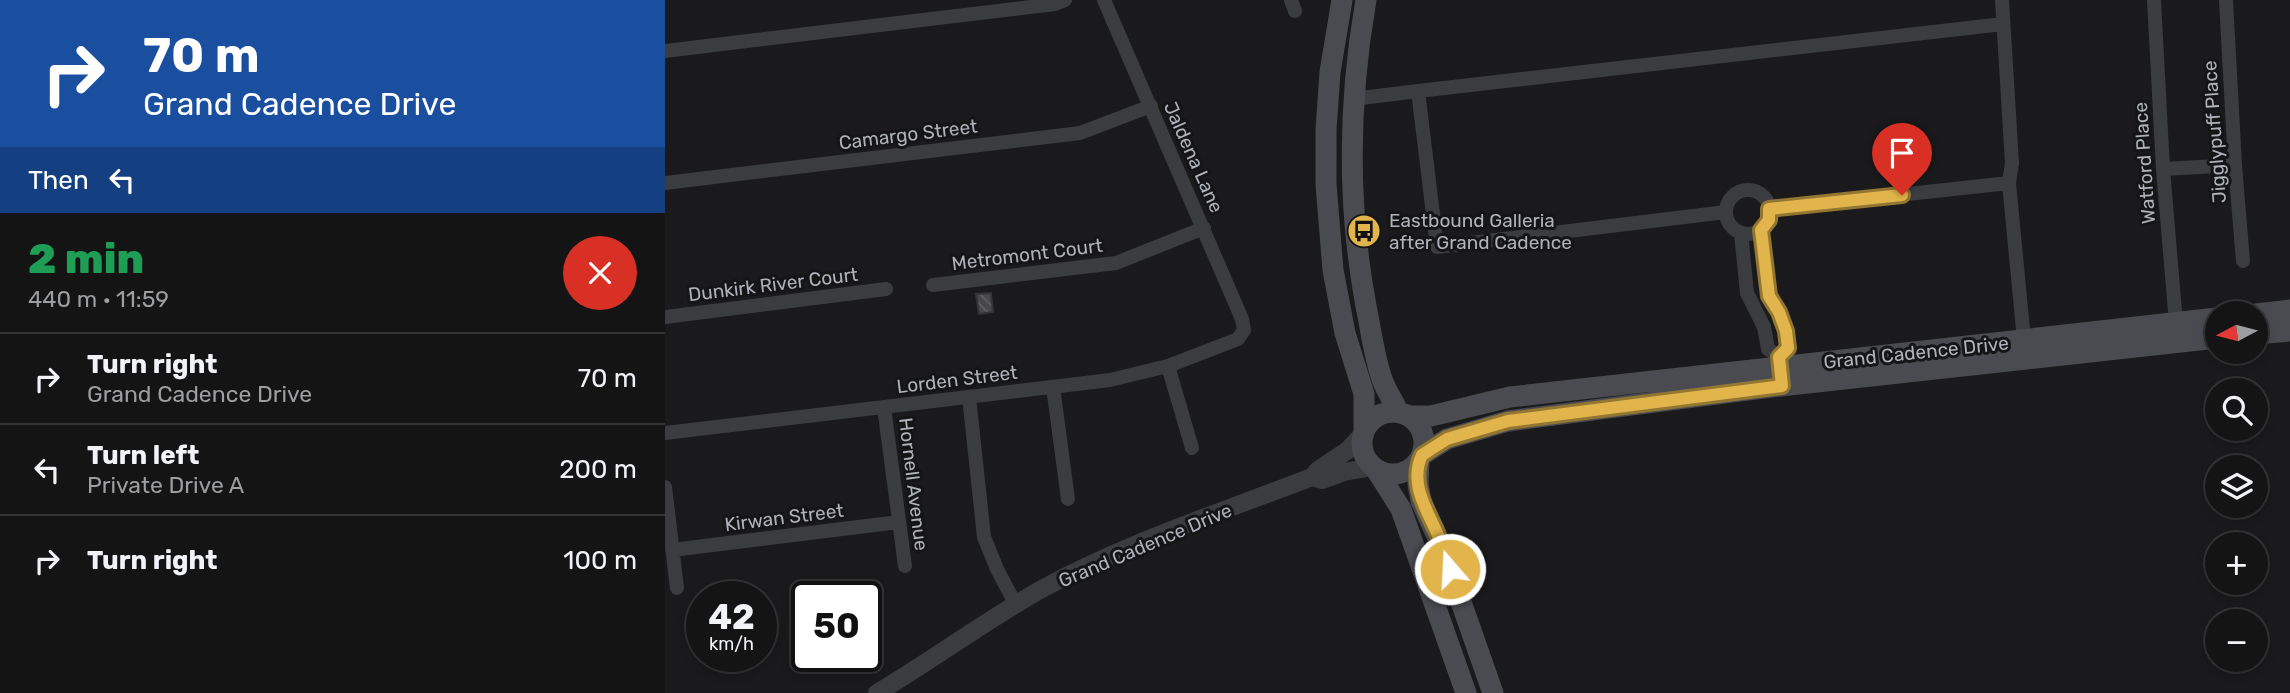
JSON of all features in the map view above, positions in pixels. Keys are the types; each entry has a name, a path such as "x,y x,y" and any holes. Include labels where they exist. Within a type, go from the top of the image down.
{"main road":[{"path":"1342,0 1330,72 1326,184 1333,270 1345,333 1364,394 1363,452 1401,509 1465,693"},
{"path":"1366,0 1353,99 1351,180 1356,246 1380,375 1403,414 1420,429 1424,437 1418,484 1420,497 1441,545 1493,693"},
{"path":"2268,313 2290,310"},
{"name":"Grand Cadence Drive","path":"1403,414 1431,416 1510,397 1780,370 2205,319"},
{"path":"2268,333 2290,331"},
{"name":"Grand Cadence Drive","path":"1421,458 1447,439 1508,421 1780,370 2205,339"},
{"path":"1363,432 1378,415 1403,414"},
{"path":"1375,469 1396,475 1413,467 1421,458"}],"street":[{"path":"665,51 1055,4 1065,0"},
{"name":"Jaldena Lane","path":"1104,0 1205,228 1244,330"},
{"path":"2002,0 2012,163 2009,183 2024,340"},
{"name":"Watford Place","path":"2154,0 2163,169 2176,323"},
{"name":"Jigglypuff Place","path":"2226,0 2243,261"},
{"path":"1353,99 2003,24"},
{"path":"1418,91 1437,247 1726,212"},
{"name":"Camargo Street","path":"665,183 1080,133 1151,106"},
{"path":"2163,169 2235,165"},
{"path":"1769,209 2009,183"},
{"path":"1744,191 1759,193 1765,198 1769,209 1769,220 1761,230 1748,235 1730,225 1726,212 1731,198 1744,191"},
{"name":"Metromont Court","path":"933,285 1116,263 1205,228"},
{"path":"1761,230 1769,296 1786,331 1788,348 1780,370"},
{"path":"1741,233 1747,293 1764,327 1767,349 1780,370"},
{"name":"Dunkirk River Court","path":"665,317 886,289"},
{"name":"Lorden Street","path":"665,433 1109,380 1168,366 1238,339 1244,330"},
{"path":"1168,366 1192,448"},
{"path":"1053,387 1067,499"},
{"path":"968,397 984,537 1016,605"},
{"name":"Hornell Avenue","path":"884,407 905,566"},
{"name":"Grand Cadence Drive","path":"877,693 1016,605 1071,574 1125,549 1312,477 1347,450 1363,432"},
{"name":"Grand Cadence Drive","path":"1312,477 1322,480 1344,472 1375,469"},
{"path":"665,487 677,588"},
{"name":"Kirwan Street","path":"672,550 899,522"}],"building":[{"path":"991,293 993,312 979,314 976,294"}],"place":[{"name":"Eastbound Galleria after Grand Cadence","path":"1364,231"}],"route":[{"path":"1450,569 1418,490 1419,460 1422,455 1447,439 1508,421 1782,386 1779,357 1788,348 1786,331 1769,296 1761,230 1769,220 1769,209 1902,195"}]}
